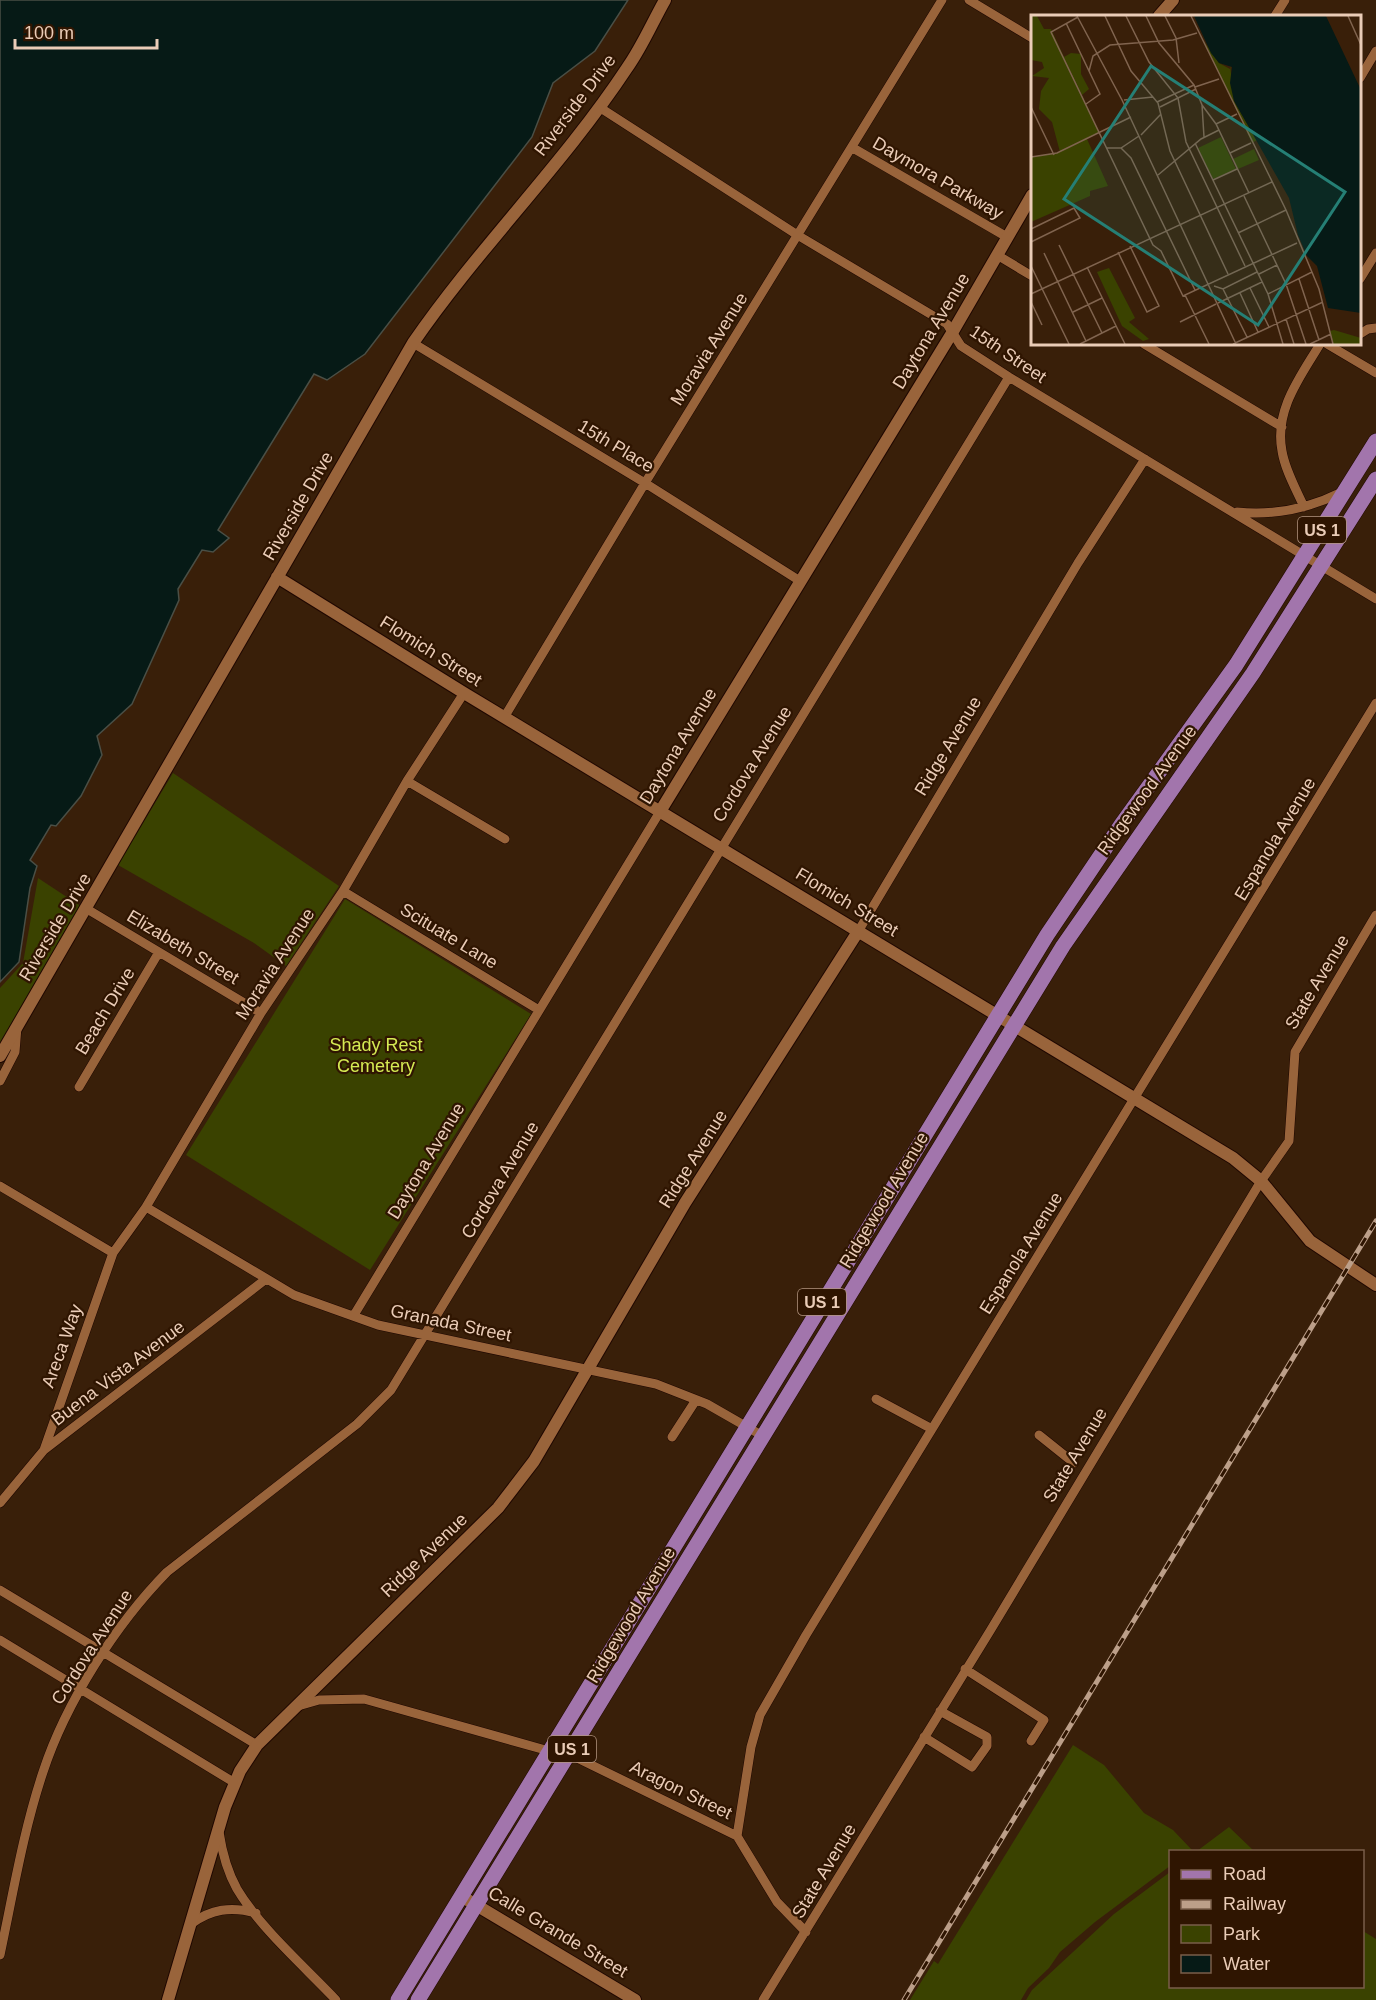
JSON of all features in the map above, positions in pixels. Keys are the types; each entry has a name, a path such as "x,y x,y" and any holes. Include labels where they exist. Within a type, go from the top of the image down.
{"main road":[{"name":"US 1","path":"1306,556 1376,441"},
{"name":"US 1","path":"1322,566 1374,484"},
{"name":"Ridgewood Avenue","path":"398,2000 998,1014 1084,879 1267,618 1306,556"},
{"name":"Ridgewood Avenue","path":"418,2000 1014,1023 1098,892 1214,730 1322,566"}],"street":[{"name":"Riverside Drive","path":"0,1056 413,343 441,303 629,67 665,0"},
{"name":"Moravia Avenue","path":"505,716 645,483 799,236 942,0"},
{"path":"969,0 1031,37"},
{"path":"1160,15 1173,0"},
{"path":"1276,15 1285,0"},
{"path":"1361,75 1376,51"},
{"name":"15th Street","path":"599,107 799,236 946,324 961,345 1009,376 1376,599"},
{"name":"Daymora Parkway","path":"853,148 1007,237"},
{"name":"Daytona Avenue","path":"354,1315 952,333 1031,197"},
{"path":"1361,276 1376,253"},
{"path":"997,255 1031,275"},
{"path":"1361,333 1376,328"},
{"name":"15th Place","path":"413,343 645,483 800,581"},
{"path":"1146,345 1282,427"},
{"path":"1304,507 1282,450 1282,427 1290,393 1319,345"},
{"path":"1329,345 1376,373"},
{"path":"1344,354 1348,345"},
{"name":"Cordova Avenue","path":"0,1955 37,1792 61,1726 104,1653 142,1597 167,1572 357,1424 391,1390 1009,376"},
{"name":"Ridge Avenue","path":"168,2000 189,1925 235,1783 257,1745 498,1508 534,1461 685,1203 859,930 1078,564 1145,459"},
{"path":"1234,512 1281,513 1304,507 1347,490"},
{"name":"Flomich Street","path":"277,577 464,693 1014,1023 1233,1158 1261,1181 1310,1241 1376,1285"},
{"name":"Moravia Avenue","path":"113,1253 146,1207 261,1013 343,891 407,781 464,693"},
{"name":"Espanola Avenue","path":"737,1836 751,1747 760,1715 806,1635 1136,1099 1376,703"},
{"path":"407,781 505,839"},
{"name":"Scituate Lane","path":"343,891 539,1010"},
{"name":"Elizabeth Street","path":"87,909 261,1013"},
{"name":"State Avenue","path":"764,2000 1261,1181 1289,1142 1295,1052 1376,915"},
{"name":"Beach Drive","path":"79,1087 159,952"},
{"path":"0,1081 15,1052 17,1027"},
{"path":"0,1186 113,1253"},
{"name":"Granada Street","path":"146,1207 294,1295 378,1325 656,1384 696,1400 763,1436"},
{"name":"Areca Way","path":"44,1450 113,1253"},
{"name":"Buena Vista Avenue","path":"0,1503 44,1450 266,1279"},
{"path":"876,1399 932,1430"},
{"path":"672,1437 696,1400"},
{"path":"1039,1435 1074,1463"},
{"path":"0,1590 257,1745"},
{"path":"0,1640 235,1783"},
{"path":"965,1669 1044,1720 1031,1741"},
{"path":"296,1707 319,1700 364,1699 549,1751"},
{"path":"924,1737 972,1767 987,1746 987,1737 940,1710"},
{"name":"Aragon Street","path":"569,1754 737,1836 777,1902 806,1932"},
{"path":"219,1832 229,1872 237,1889 336,2000"},
{"name":"Calle Grande Street","path":"461,1896 636,2000"},
{"path":"189,1925 211,1912 226,1908 239,1908 256,1913"}],"green space":[{"path":"173,773 339,886 286,966 254,943 118,865"},
{"path":"38,878 82,907 0,1046 0,988 23,963"},
{"name":"Shady Rest Cemetery","path":"345,899 531,1014 370,1270 186,1155"},
{"path":"1073,1745 1104,1765 1144,1813 1173,1830 1192,1850 1169,1850 1169,1867 1095,1922 1060,1952 1049,1968 1028,1988 1021,2000 910,2000 934,1961 938,1964"},
{"path":"1229,1827 1253,1850 1198,1850"},
{"path":"1169,1873 1169,1988 1364,1988 1364,1932 1376,1939 1376,2000 1026,2000 1032,1990 1114,1914"}],"water":[{"path":"0,0 628,0 595,51 553,83 532,137 365,354 327,380 314,374 218,530 229,538 213,552 202,550 178,589 179,600 132,704 97,736 102,755 81,796 56,826 51,825 30,860 37,866 30,888 19,962 0,982"}],"railway":[{"path":"904,2000 1376,1221"}]}
